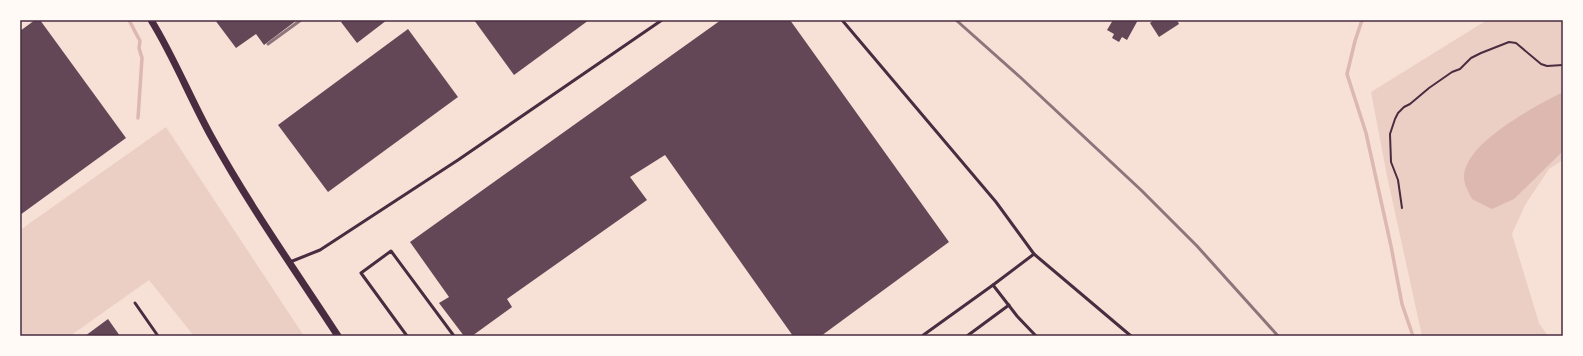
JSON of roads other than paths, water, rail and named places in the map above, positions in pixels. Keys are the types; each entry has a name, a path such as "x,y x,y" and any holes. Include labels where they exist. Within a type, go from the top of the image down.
{"street":[{"path":"152,20 211,136 338,336"}],"lane":[{"path":"290,262 320,250 458,160 662,20"},
{"path":"842,20 996,202 1034,254 1131,336"},
{"path":"407,336 361,273 391,251 454,336"},
{"path":"922,336 1034,254"},
{"path":"993,285 1017,316 1036,336"},
{"path":"135,303 158,336"},
{"path":"967,336 1008,305"}],"waterway":[{"path":"129,20 140,41 139,48 142,58 138,118"},
{"path":"1362,20 1347,74 1366,133 1402,304 1413,336"}],"railway":[{"path":"268,44 301,20"},
{"path":"956,20 1020,77 1141,190 1197,246 1278,336"}]}
